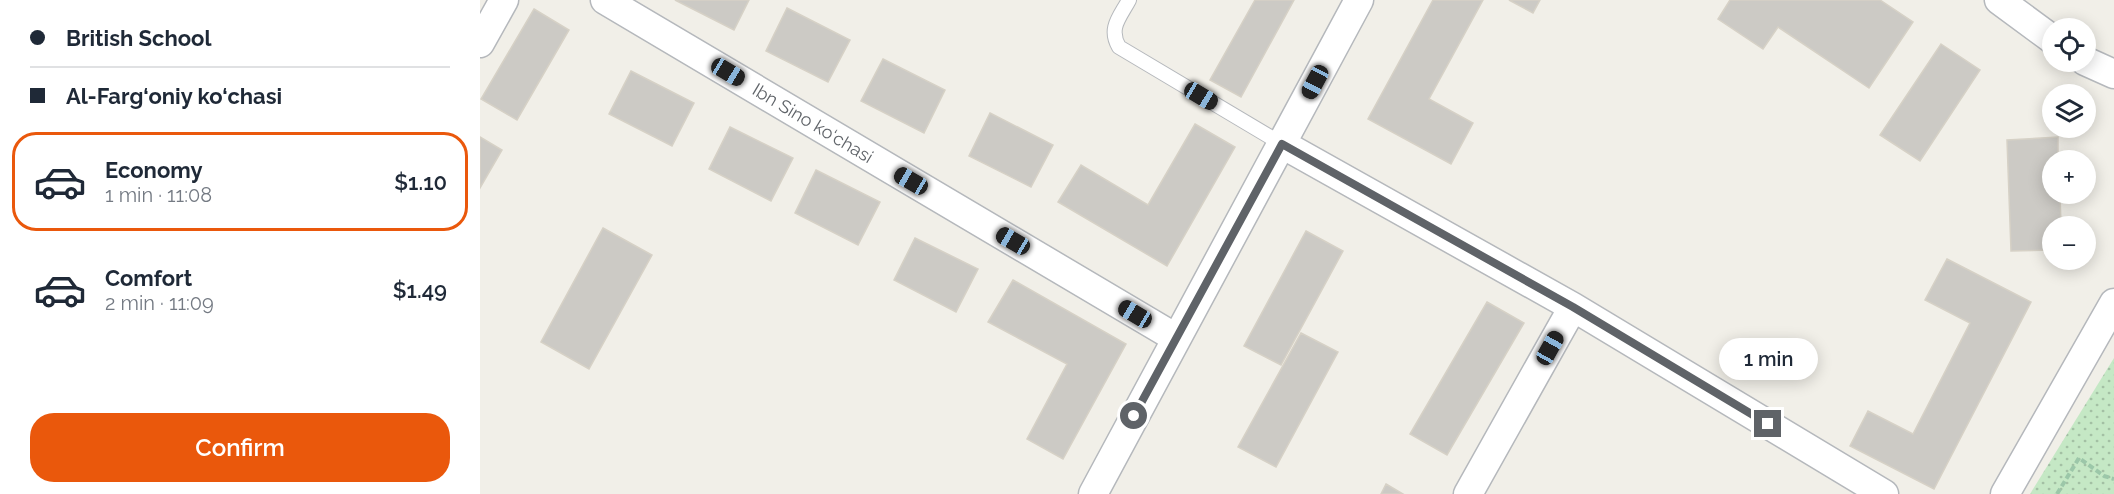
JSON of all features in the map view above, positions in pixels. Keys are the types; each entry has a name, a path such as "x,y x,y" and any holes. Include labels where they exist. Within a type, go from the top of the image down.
{"street":[{"path":"480,43 504,0"},
{"name":"Ibn Sino ko‘chasi","path":"605,0 1176,338"},
{"path":"1093,494 1359,0"},
{"path":"1999,0 2042,32"},
{"path":"2096,67 2114,74"},
{"path":"1282,144 1573,307 1884,494"},
{"path":"2005,494 2114,303"},
{"path":"1468,494 1573,307"}],"lane":[{"path":"1128,0 1113,33 1119,47 1282,144"}],"path":[{"path":"2057,494 2079,458 2104,476 2114,479"}],"green space":[{"path":"2114,358 2114,494 2030,494"}],"building":[{"path":"675,0 749,0 734,30"},
{"path":"1255,0 1294,0 1241,97 1210,80"},
{"path":"1433,0 1483,0 1429,99 1473,123 1451,164 1368,119"},
{"path":"1509,0 1540,0 1533,13"},
{"path":"1730,0 1880,0 1913,22 1869,88 1778,27 1763,49 1718,19"},
{"path":"787,8 850,40 828,82 766,51"},
{"path":"534,9 569,30 517,120 481,99"},
{"path":"1941,44 1980,70 1920,161 1880,135"},
{"path":"883,59 945,90 924,133 861,101"},
{"path":"631,71 694,103 672,146 609,114"},
{"path":"990,113 1053,145 1031,187 969,156"},
{"path":"1195,124 1235,147 1167,266 1058,202 1081,165 1148,205"},
{"path":"730,127 793,158 771,201 709,169"},
{"path":"480,137 502,150 480,188"},
{"path":"2058,138 2058,150 2042,150 2042,204 2060,204 2061,216 2042,216 2042,250 2011,251 2007,140"},
{"path":"816,170 880,202 858,245 795,213"},
{"path":"603,228 652,255 589,369 541,342"},
{"path":"1306,231 1343,251 1281,365 1244,346"},
{"path":"915,238 978,269 956,312 894,280"},
{"path":"1947,259 2031,302 1934,489 1850,446 1868,411 1913,434 1970,323 1925,300"},
{"path":"1013,280 1126,344 1063,459 1027,439 1067,364 988,322"},
{"path":"1487,302 1524,323 1447,455 1410,434"},
{"path":"1301,333 1338,352 1276,467 1238,447"},
{"path":"1386,484 1403,494 1381,494"}],"route":[{"path":"1134,416 1282,144 1573,307 1768,424"}]}
